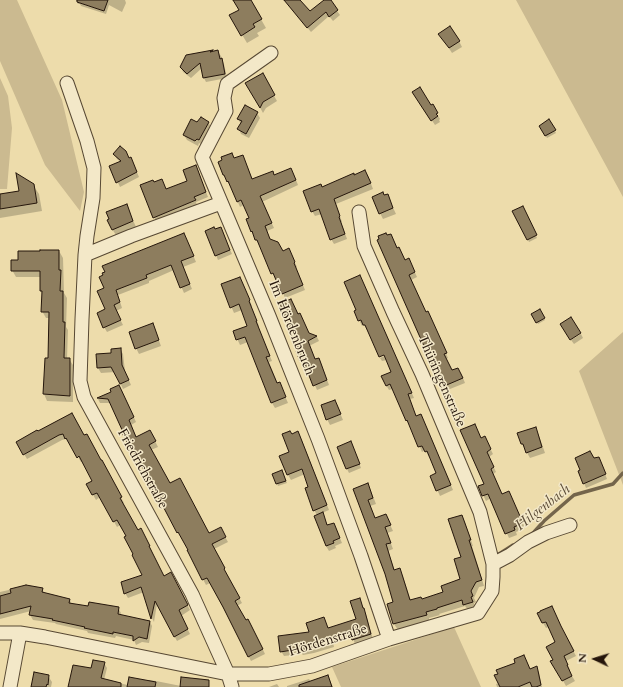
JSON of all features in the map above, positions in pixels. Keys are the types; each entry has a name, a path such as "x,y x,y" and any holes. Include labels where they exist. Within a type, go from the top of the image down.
{"street":[{"name":"Im Hördenbruch","path":"271,53 227,84 224,98 226,111 202,157 269,316 318,440 362,556 390,639"},
{"name":"Friedrichstraße","path":"68,83 94,168 94,198 85,255 80,381 84,397 192,594 228,674 232,687"},
{"path":"85,255 131,236 221,203"},
{"name":"Thüringenstraße","path":"359,212 364,246 422,374 480,512 493,564"},
{"path":"493,564 510,555 528,542 546,533 570,525"},
{"name":"Hördenstraße","path":"0,633 20,633 45,637 228,674 269,674 312,666 390,639 478,613 492,591 493,564"},
{"path":"10,687 20,633"}],"shaded area":[{"path":"0,0 17,0 62,100 84,192 80,211 45,165 0,61"},
{"path":"516,0 623,0 623,197"},
{"path":"0,78 8,96 12,128 7,189 0,189"},
{"path":"623,332 623,485 579,371"},
{"path":"454,627 481,687 341,687 332,667"}],"building":[{"path":"77,0 108,0 104,11 77,2"},
{"path":"233,0 251,0 262,19 253,24 255,27 241,36 229,15 239,10"},
{"path":"284,0 300,0 310,11 324,0 331,0 338,10 329,17 326,12 307,28"},
{"path":"450,26 460,41 449,48 438,34"},
{"path":"213,50 210,52 218,50 220,59 222,58 225,74 203,78 200,63 187,74 180,67 186,55"},
{"path":"263,73 275,95 263,102 260,108 245,83"},
{"path":"420,87 431,105 433,104 438,113 436,114 438,116 431,121 412,92"},
{"path":"245,105 258,112 246,134 237,129 242,121 237,119"},
{"path":"201,117 209,122 199,140 197,139 195,141 183,135 191,119 197,122"},
{"path":"549,119 556,130 545,136 539,126"},
{"path":"120,146 126,151 129,158 131,157 137,172 116,183 109,166 121,161 113,154"},
{"path":"232,153 234,158 243,155 252,179 273,171 274,175 291,168 296,180 260,196 272,223 265,226 270,239 278,242 283,251 289,248 303,285 282,294 273,273 271,274 257,240 255,240 252,231 251,232 246,219 249,218 241,200 237,202 218,162 222,160 221,157"},
{"path":"196,165 206,192 194,197 196,200 153,218 140,185 153,180 154,182 162,179 166,189 187,181 183,170"},
{"path":"365,170 371,183 334,199 345,234 330,240 319,209 311,212 303,191 321,184 322,187 354,173 354,175"},
{"path":"16,173 34,184 37,203 0,209 0,194 19,191"},
{"path":"383,192 384,195 388,194 393,208 379,214 372,197"},
{"path":"127,204 133,221 112,230 107,220 109,219 106,212"},
{"path":"523,206 537,235 527,240 512,211"},
{"path":"214,227 215,229 221,227 230,250 215,256 205,231"},
{"path":"184,233 194,256 181,261 190,284 180,288 171,265 146,275 147,278 116,290 120,302 114,305 121,320 103,328 97,313 105,309 97,291 104,288 99,277 105,272 102,266"},
{"path":"386,233 387,235 391,234 397,248 399,247 405,260 409,258 415,272 409,275 426,312 428,311 447,353 444,354 452,370 458,368 463,378 442,387 377,240 379,239 378,236"},
{"path":"59,250 59,270 61,270 60,291 63,291 63,322 65,322 64,358 70,358 70,396 43,394 45,358 48,358 49,312 41,312 42,291 40,291 40,271 11,271 11,260 18,260 18,251"},
{"path":"360,275 412,393 408,394 416,416 421,414 451,485 436,491 430,476 436,473 427,451 425,452 422,446 418,447 390,384 386,386 381,376 391,372 384,355 379,357 365,325 363,325 361,320 358,321 354,311 356,310 344,282"},
{"path":"240,277 270,356 266,357 277,383 280,382 286,397 271,403 245,337 236,340 233,331 247,326 239,304 230,308 221,284"},
{"path":"291,299 298,314 300,313 309,333 317,336 308,341 315,359 319,358 327,380 313,386 303,360 300,361 296,351 299,350 279,304"},
{"path":"540,309 545,318 536,323 531,314"},
{"path":"571,317 581,333 570,340 560,324"},
{"path":"153,323 159,340 135,349 129,332"},
{"path":"121,348 122,365 129,380 120,384 111,367 97,368 96,354 111,353 111,349"},
{"path":"119,385 134,417 129,420 136,437 150,430 156,441 149,445 170,483 180,478 209,533 221,527 226,537 212,544 240,598 235,601 246,620 248,619 263,649 248,657 207,578 202,580 188,550 178,532 177,533 155,491 154,492 148,482 150,481 122,433 123,432 108,399 97,398 111,392 110,389"},
{"path":"335,400 341,414 326,420 321,405"},
{"path":"72,413 84,435 87,434 102,460 122,497 120,498 138,530 141,528 164,576 171,572 188,605 179,610 188,629 174,637 155,601 151,619 141,587 124,594 121,582 142,575 124,537 126,536 117,520 113,522 97,493 92,495 86,484 92,481 79,456 77,458 63,434 23,455 16,442"},
{"path":"475,424 481,438 485,436 491,449 487,452 494,467 491,469 502,494 509,491 523,523 514,527 515,530 505,534 488,494 482,496 478,486 484,484 460,430"},
{"path":"536,427 542,447 526,453 517,433"},
{"path":"290,431 292,434 298,431 327,505 313,511 305,488 308,487 302,469 287,475 279,456 289,452 282,434"},
{"path":"351,441 360,464 346,469 337,447"},
{"path":"590,451 594,458 599,457 606,474 583,484 578,471 580,470 575,458"},
{"path":"282,470 286,481 276,484 272,474"},
{"path":"368,483 373,498 368,500 375,518 386,514 391,525 385,527 391,543 386,544 394,570 400,568 410,600 421,597 422,599 443,592 441,586 460,579 454,559 461,557 448,519 462,515 471,540 469,540 482,580 476,582 471,591 473,602 463,605 462,600 426,612 427,615 393,624 387,604 393,602 385,574 353,489"},
{"path":"323,512 327,525 334,523 340,538 333,541 334,543 326,546 314,516"},
{"path":"26,585 43,588 42,592 70,599 69,603 88,606 89,602 119,607 118,614 150,621 147,639 139,637 133,641 133,636 113,632 113,634 52,620 53,619 29,615 31,606 0,614 0,596 11,593 10,589"},
{"path":"360,598 371,634 352,640 349,631 331,637 332,642 311,648 280,652 278,636 309,632 306,623 324,617 328,628 356,619 350,601"},
{"path":"552,606 574,651 564,656 572,676 562,681 550,661 553,660 546,647 555,642 546,622 542,623 537,613"},
{"path":"524,655 530,669 537,666 541,685 532,687 530,682 518,687 500,687 494,675 498,674 496,670 515,663 514,659"},
{"path":"93,660 105,662 101,678 121,683 121,687 68,687 73,665 91,668"},
{"path":"34,672 49,675 48,685 47,684 46,687 31,687"},
{"path":"328,675 332,687 299,687 299,685"},
{"path":"129,677 156,682 155,687 127,687"},
{"path":"181,677 209,680 209,687 180,687"}],"waterway":[{"name":"Hilgenbach","path":"532,534 544,521 574,495 613,484 623,473"},
{"name":"Hilgenbach","path":"499,554 513,545"}]}
